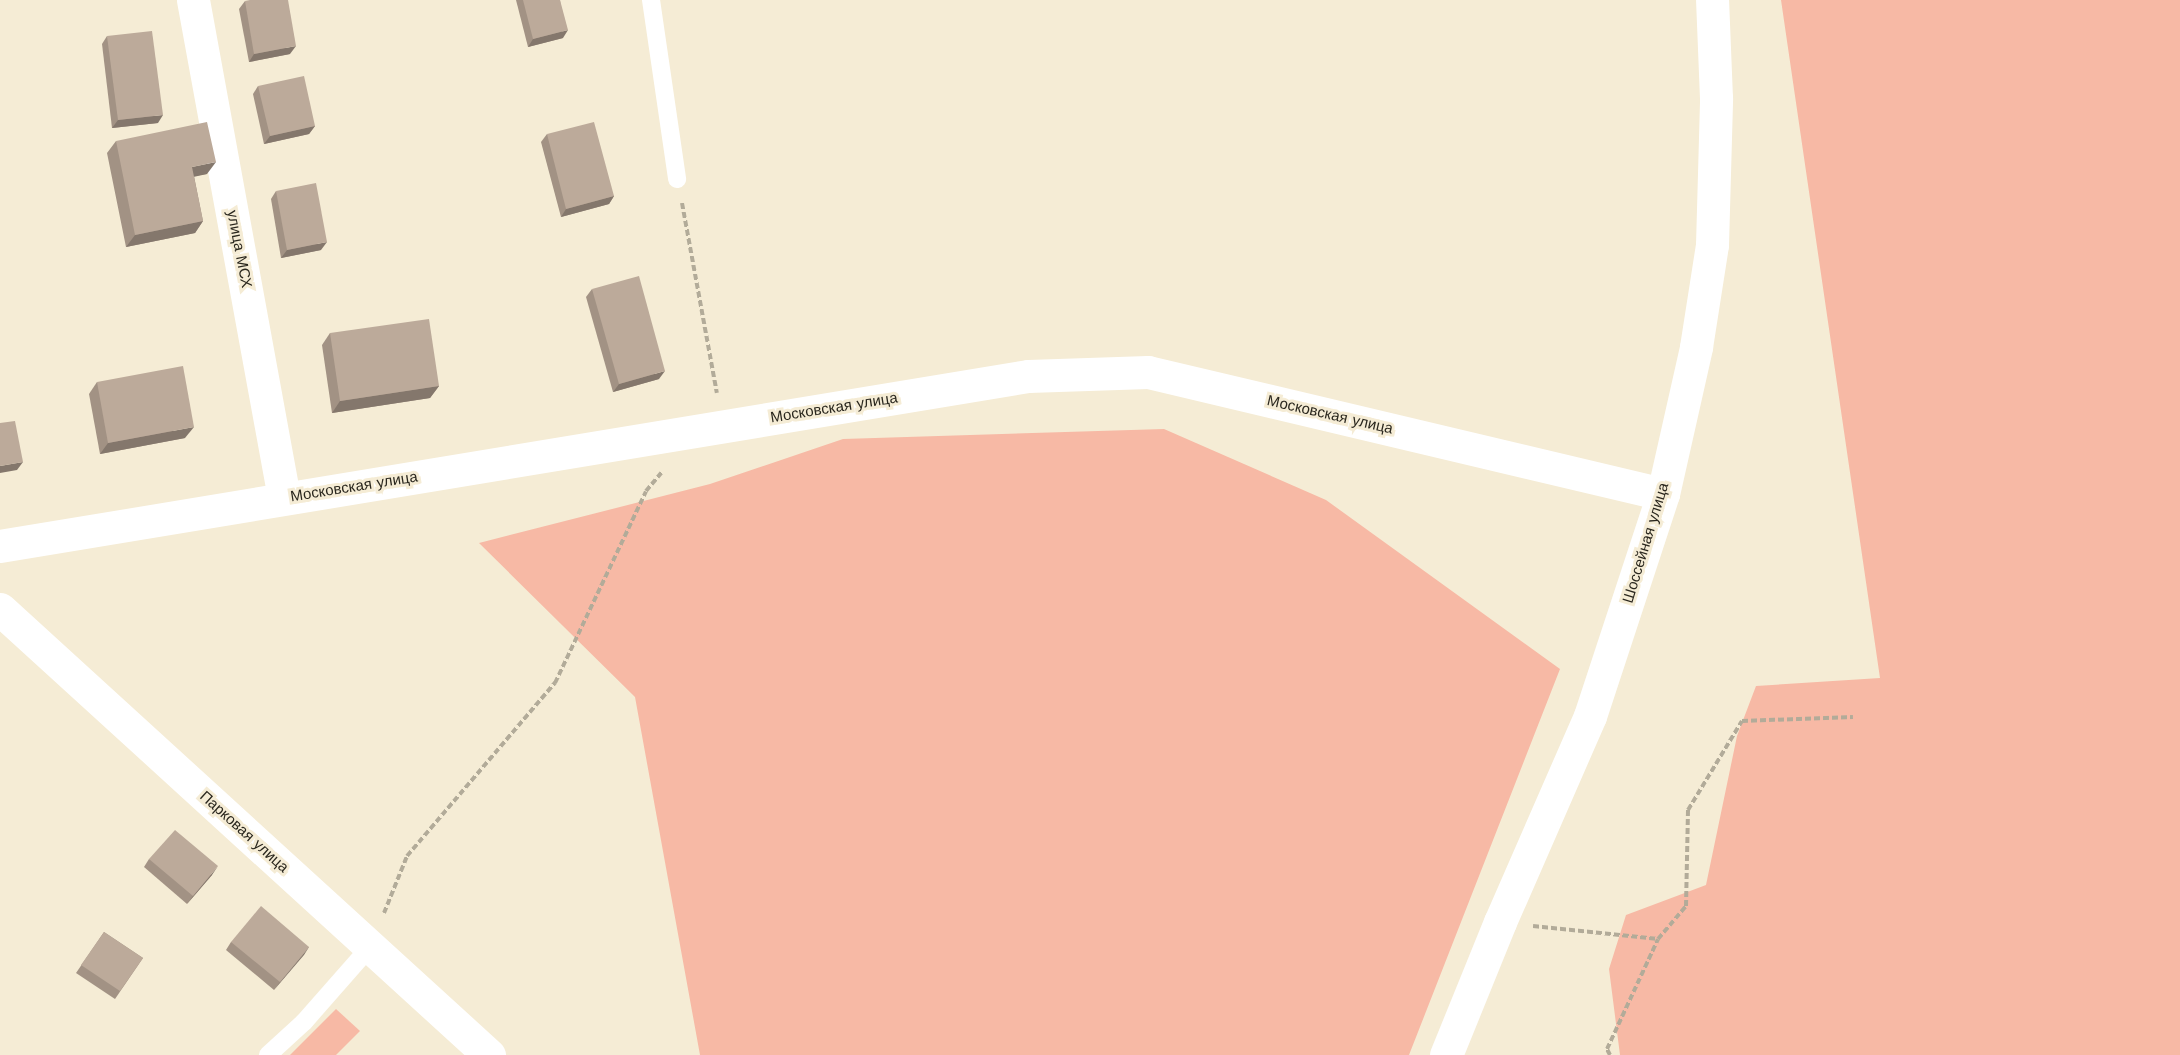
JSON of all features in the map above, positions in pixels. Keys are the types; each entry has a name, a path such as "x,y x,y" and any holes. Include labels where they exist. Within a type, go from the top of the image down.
{"street":[{"name":"улица МСХ","path":"193,0 284,498"},
{"name":"Шоссейная улица","path":"1446,1055 1500,922 1590,716 1663,494 1696,347 1712,245 1716,98 1712,0"},
{"name":"Московская улица","path":"0,546 1028,376 1148,372 1663,494"},
{"name":"Парковая улица","path":"0,609 489,1055"}],"lane":[{"path":"651,0 677,179"},
{"path":"268,1055 304,1022 370,947"}],"path":[{"path":"370,947 406,856 555,683 645,491 719,406 677,179"},
{"path":"1611,1055 1607,1049 1658,939 1686,906 1688,810 1742,720 1853,717"},
{"path":"1500,922 1658,939"}],"shaded area":[{"path":"1781,0 2180,0 2180,1055 1620,1055 1609,969 1626,915 1706,885 1737,736 1756,686 1880,678"},
{"path":"1164,429 1326,500 1560,669 1409,1055 700,1055 635,697 479,543 710,484 843,439"},
{"path":"336,1009 360,1031 336,1055 290,1055"}],"building":[{"path":"288,0 296,46 254,54 245,1"},
{"path":"523,0 560,0 568,30 533,39"},
{"path":"152,31 163,115 118,120 107,36"},
{"path":"304,76 315,126 270,136 258,86"},
{"path":"207,122 216,162 192,167 203,221 135,235 116,141"},
{"path":"594,122 614,196 566,209 547,134"},
{"path":"316,183 327,242 287,250 276,191"},
{"path":"639,276 665,371 619,384 592,289"},
{"path":"429,319 439,386 340,401 330,333"},
{"path":"183,366 194,427 108,443 97,382"},
{"path":"15,421 23,462 0,466 0,423"},
{"path":"175,830 218,866 193,896 149,859"},
{"path":"261,906 309,947 280,982 231,942"},
{"path":"104,932 143,958 120,991 81,965"}]}
